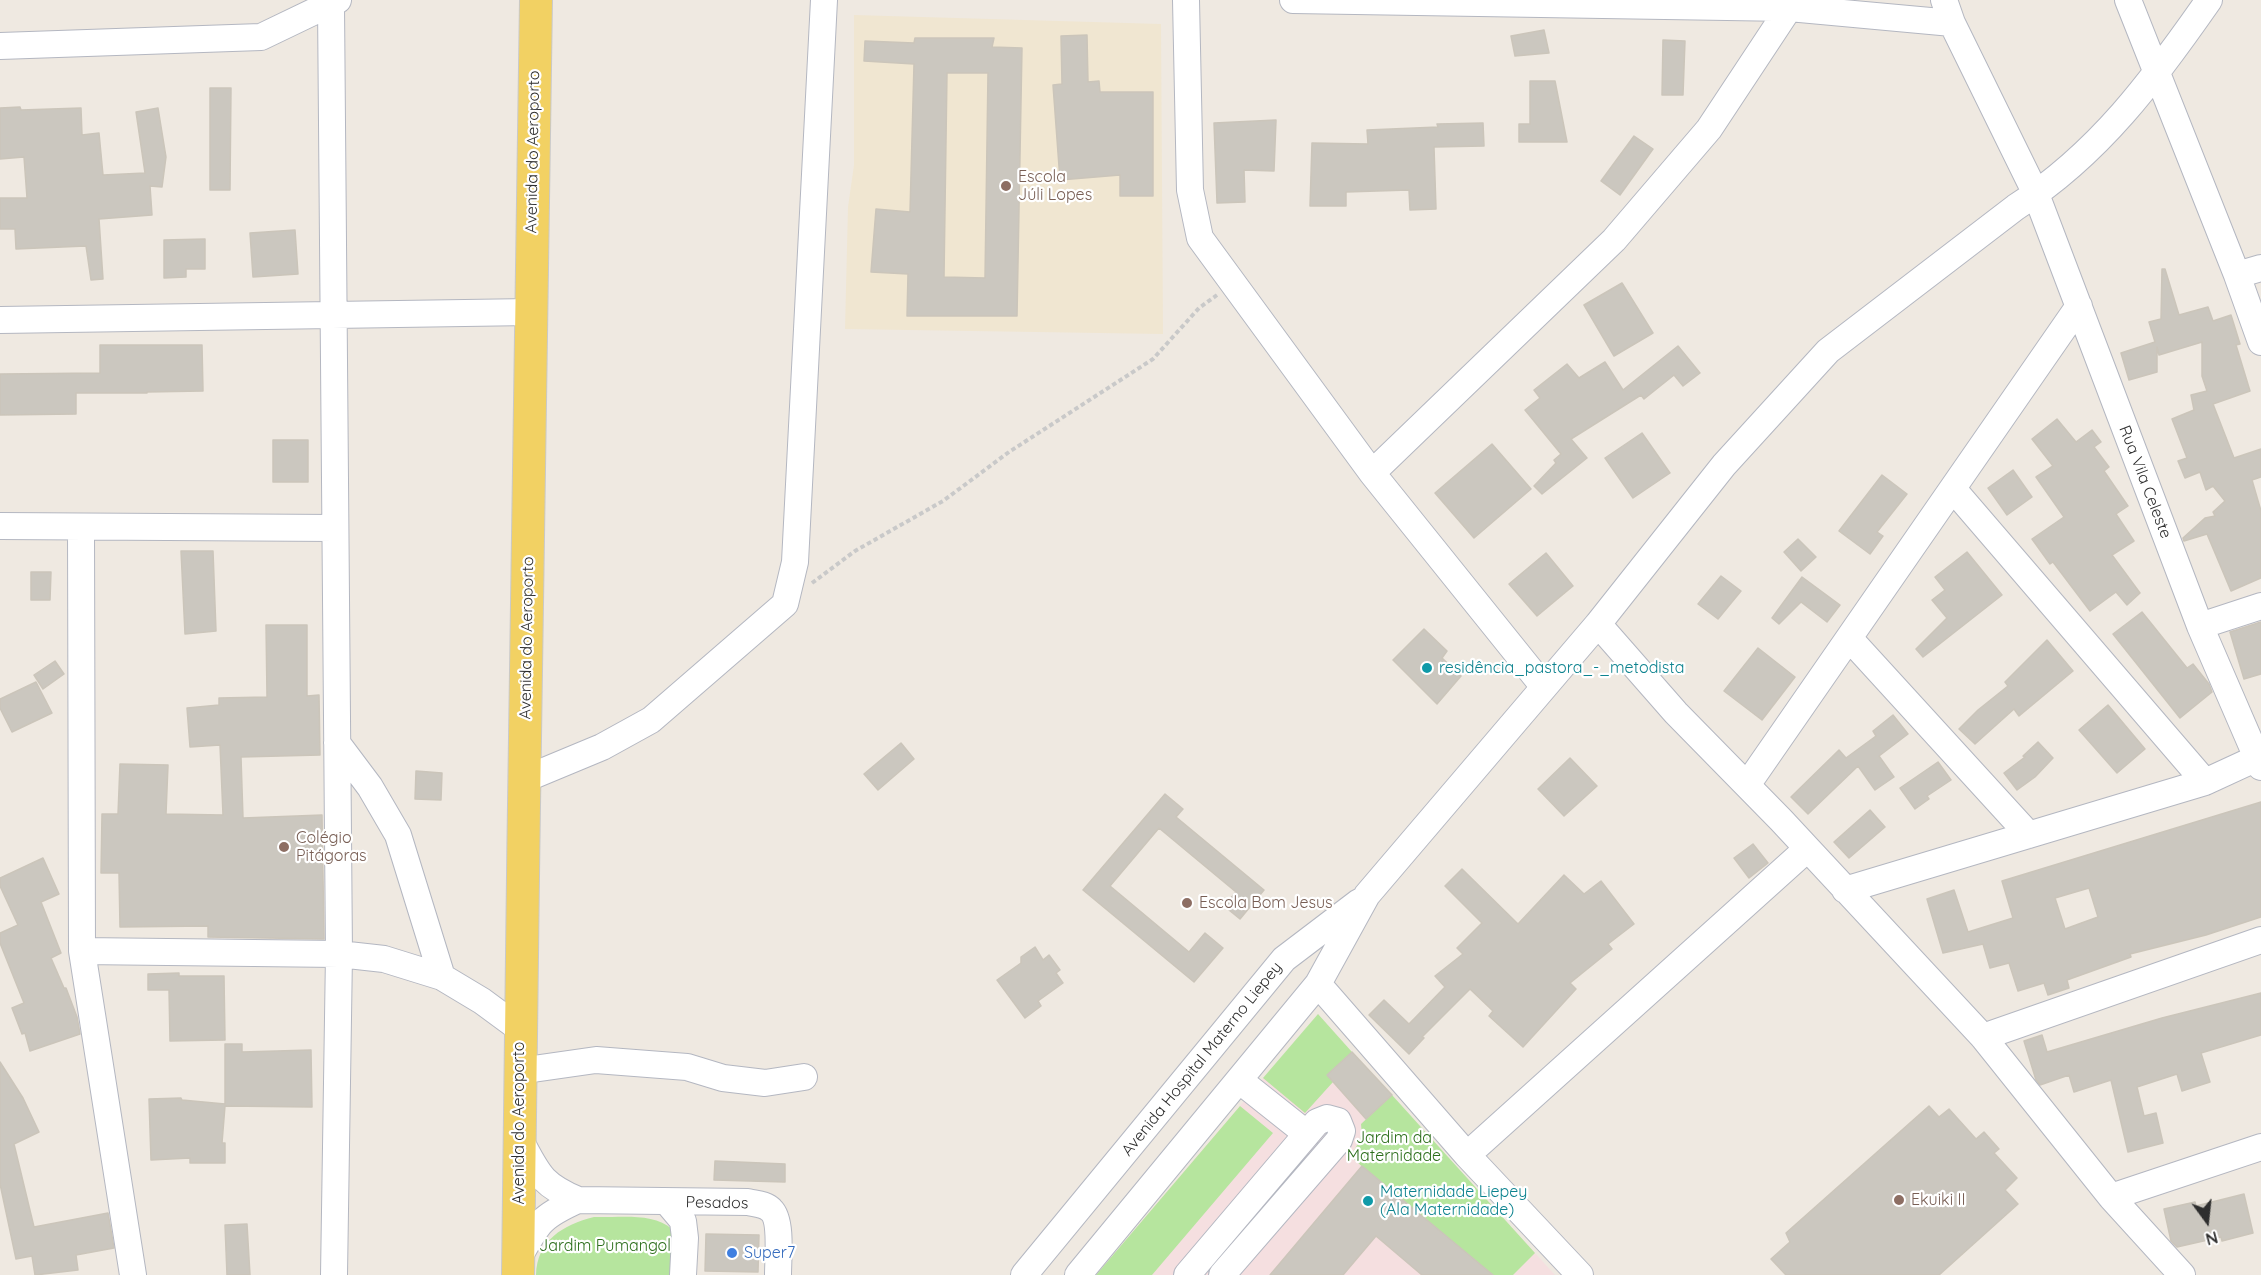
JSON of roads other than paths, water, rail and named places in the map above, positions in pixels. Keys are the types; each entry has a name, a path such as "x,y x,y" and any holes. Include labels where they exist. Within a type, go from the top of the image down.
{"main road":[{"name":"Avenida do Aeroporto","path":"518,1267 519,1029 525,779 536,0"}],"street":[{"path":"525,779 602,747 651,720 785,604 795,562 824,0"},
{"path":"1186,0 1190,190 1200,238 1372,473 1544,687"},
{"path":"1293,0 1460,1 1948,11"},
{"path":"2128,0 2158,72 2249,272 2261,342"},
{"path":"1078,1275 1318,984 1367,896 1598,624 1724,465 1828,351 2036,194 2099,141 2158,72 2209,0"},
{"path":"0,46 261,37 335,3 334,315 339,954 334,1275"},
{"path":"1372,473 1614,240 1709,129 1789,8"},
{"name":"Rua Vila Celeste","path":"1948,11 2036,194 2200,626 2259,763"},
{"path":"1747,785 2079,306"},
{"path":"0,320 531,312"},
{"path":"1953,489 2205,782"},
{"path":"0,526 335,528"},
{"path":"81,527 82,951 133,1275"},
{"path":"2200,626 2261,606"},
{"path":"1598,624 1677,713 1983,1038 2111,1197 2182,1275"},
{"path":"1849,638 2029,835"},
{"path":"337,743 370,787 398,835 442,977"},
{"path":"1845,890 2205,782 2259,763"},
{"path":"1467,1155 1807,849"},
{"name":"Avenida Hospital Materno Liepey","path":"1024,1275 1284,959 1367,896"},
{"path":"1983,1038 2261,940"},
{"path":"82,951 339,954 384,959 442,977 482,1001 519,1029"},
{"path":"1318,984 1467,1155 1580,1275"},
{"path":"519,1071 596,1060 687,1067 723,1078 765,1083 804,1077"},
{"path":"1239,1080 1307,1134"},
{"path":"1187,1275 1317,1122 1327,1118 1338,1121 1342,1131 1339,1140 1222,1275"},
{"path":"519,1138 539,1175 556,1190 578,1200"},
{"path":"2111,1197 2261,1148"},
{"path":"518,1267 537,1224 554,1211 578,1200"},
{"name":"Pesados","path":"578,1200 748,1202 763,1205 772,1210 778,1221 778,1275"},
{"path":"667,1202 683,1221 685,1272"}],"place":[{"name":"Escola Júli Lopes","path":"1006,186"},
{"name":"residência_pastora_-_metodista","path":"1427,668"},
{"name":"Colégio Pitágoras","path":"284,847"},
{"name":"Escola Bom Jesus","path":"1187,903"},
{"name":"Ekuiki II","path":"1899,1200"},
{"name":"Maternidade Liepey (Ala Maternidade)","path":"1368,1201"},
{"name":"Super7","path":"732,1253"}],"park label":[{"name":"Jardim da Maternidade","path":"1394,1147"},
{"name":"Jardim Pumangol","path":"605,1246"}]}
